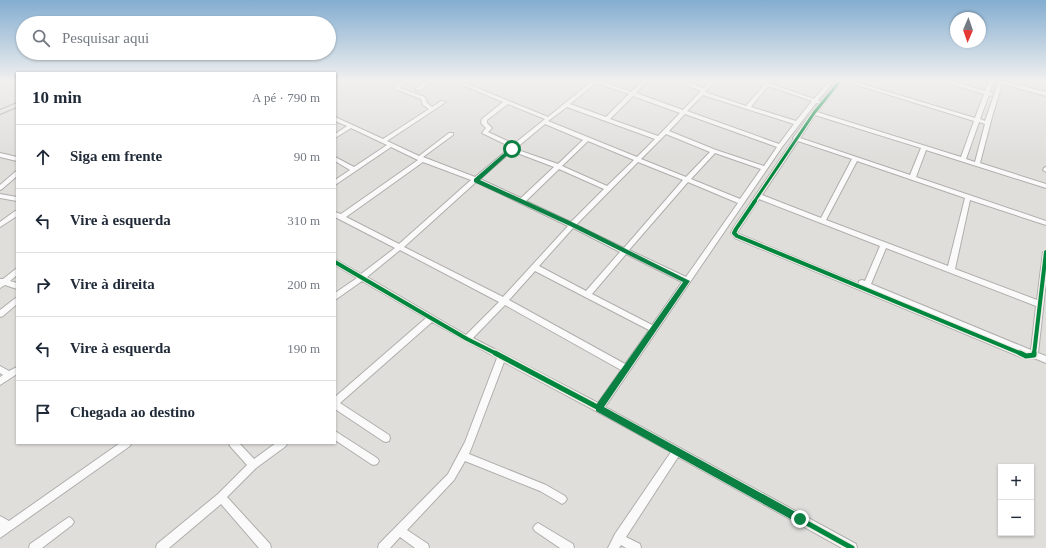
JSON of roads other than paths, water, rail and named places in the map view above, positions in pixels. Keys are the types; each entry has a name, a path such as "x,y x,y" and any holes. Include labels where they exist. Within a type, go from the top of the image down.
{"main road":[{"path":"0,112 13,107"}],"street":[{"path":"428,107 432,110"},
{"path":"384,141 437,107"},
{"path":"501,107 486,119 484,123 489,128 485,133 513,148 609,189"},
{"path":"517,107 587,139 742,202"},
{"path":"336,296 400,246 563,107"},
{"path":"573,107 659,138"},
{"path":"607,119 619,107"},
{"path":"669,107 780,146"},
{"path":"467,339 504,301 572,225 689,107"},
{"path":"748,107 798,124"},
{"path":"599,408 780,146 814,107"},
{"path":"816,107 814,113 734,233 737,236 1018,354 1026,356 1033,355"},
{"path":"932,107 988,123"},
{"path":"963,160 982,107"},
{"path":"978,164 993,107"},
{"path":"814,113 1046,186"},
{"path":"336,119 421,159 476,180 522,201 687,281"},
{"path":"336,135 351,126"},
{"path":"665,132 714,151 765,168"},
{"path":"342,218 421,159 451,134"},
{"path":"796,138 1046,223"},
{"path":"522,201 587,139"},
{"path":"336,182 391,145"},
{"path":"968,146 982,150"},
{"path":"912,178 924,147"},
{"path":"587,295 687,179 714,151"},
{"path":"0,155 16,159"},
{"path":"822,221 855,159"},
{"path":"336,160 354,170"},
{"path":"0,188 16,174"},
{"path":"0,196 16,199"},
{"path":"758,196 1039,304"},
{"path":"951,269 968,197"},
{"path":"0,225 16,214"},
{"path":"336,215 400,246 504,301 626,369"},
{"path":"736,228 742,233 1046,360"},
{"path":"867,285 884,245"},
{"path":"1033,355 1046,252"},
{"path":"336,263 430,319 677,450 852,548"},
{"path":"534,267 654,329"},
{"path":"2,282 16,272"},
{"path":"2,282 16,286"},
{"path":"0,314 16,301"},
{"path":"336,402 430,319"},
{"path":"383,548 451,477 464,456 501,358"},
{"path":"0,369 9,375"},
{"path":"0,381 16,371"},
{"path":"336,404 386,438"},
{"path":"336,436 374,461"},
{"path":"0,533 126,444"},
{"path":"234,444 254,465"},
{"path":"161,548 221,497 254,465 282,444"},
{"path":"613,548 677,450"},
{"path":"464,456 542,488 562,499"},
{"path":"221,497 266,548"},
{"path":"0,521 10,526"},
{"path":"34,548 69,522"},
{"path":"538,528 569,548"},
{"path":"399,531 424,548"},
{"path":"619,538 636,548"}]}
